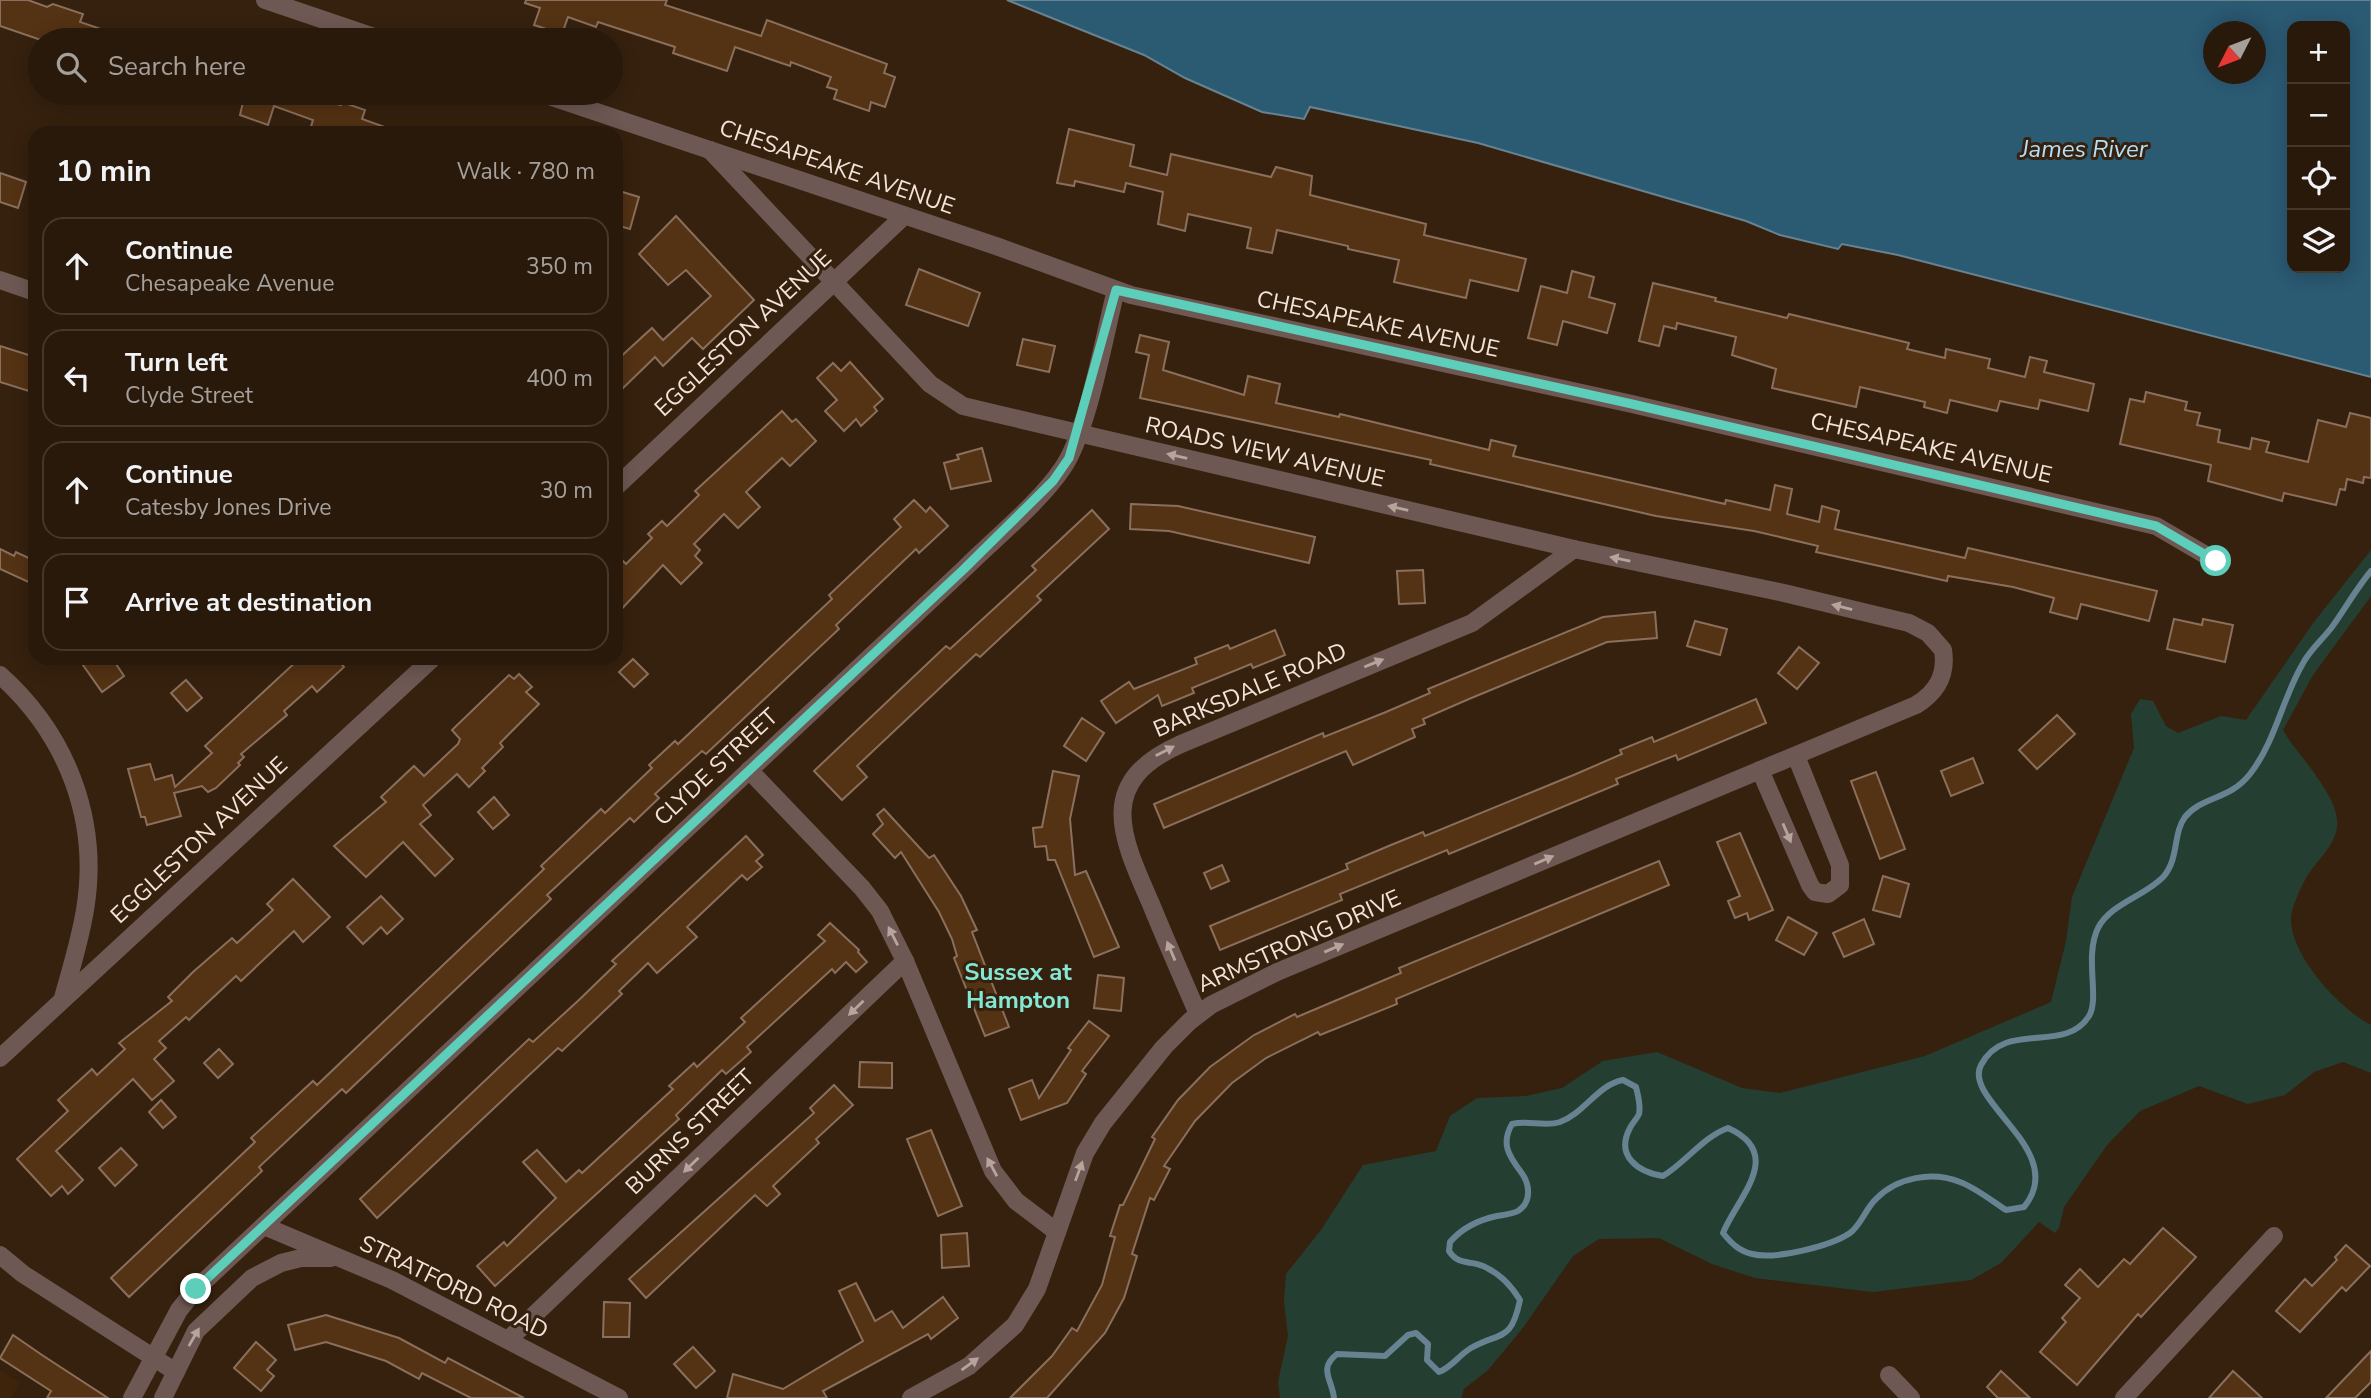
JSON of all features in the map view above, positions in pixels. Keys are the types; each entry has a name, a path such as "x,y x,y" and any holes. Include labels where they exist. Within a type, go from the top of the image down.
{"street":[{"path":"265,0 348,28"},
{"name":"CHESAPEAKE AVENUE","path":"576,105 1116,290 1632,404 2156,526 2216,561"},
{"name":"ROADS VIEW AVENUE","path":"710,150 930,384 946,397 984,413 1909,623"},
{"name":"EGGLESTON AVENUE","path":"623,480 904,216"},
{"path":"0,280 28,290"},
{"name":"CLYDE STREET","path":"132,1398 187,1299 964,569 1053,481 1069,458 1079,433 1116,290"},
{"name":"BARKSDALE ROAD","path":"1198,1014 1122,830 1124,793 1141,767 1181,744 1472,623 1574,549"},
{"name":"ARMSTRONG DRIVE","path":"911,1398 969,1366 1015,1325 1037,1289 1085,1153 1103,1123 1164,1047 1198,1014 1269,976 1916,705 1936,689 1943,674 1943,650 1928,633 1909,623"},
{"name":"EGGLESTON AVENUE","path":"0,1058 425,665"},
{"path":"0,675 43,720 65,757 80,799 89,874 85,911 63,999"},
{"path":"1760,770 1810,885 1815,892 1828,894 1840,885 1840,865 1796,756"},
{"path":"749,770 862,888 880,911 905,961 993,1171 1016,1202 1057,1232"},
{"name":"BURNS STREET","path":"509,1339 905,961"},
{"name":"STRATFORD ROAD","path":"264,1226 392,1280 619,1398"},
{"path":"2124,1398 2274,1236"},
{"path":"0,1255 23,1274 176,1372"},
{"path":"163,1398 196,1332 252,1278 281,1263 301,1258 339,1258"},
{"path":"1889,1375 1911,1398"}],"shaded area":[{"path":"0,1370 19,1383 11,1398 0,1398"}],"green space":[{"path":"2371,550 2371,596 2313,675 2283,730 2325,790 2336,815 2337,827 2328,849 2308,875 2298,894 2291,917 2293,932 2298,948 2319,979 2345,1007 2371,1025 2371,1073 2343,1062 2314,1072 2285,1095 2248,1104 2199,1086 2140,1111 2107,1145 2064,1207 2059,1228 2055,1233 2039,1222 2001,1263 1971,1280 1873,1292 1755,1278 1712,1264 1659,1238 1599,1239 1573,1256 1522,1329 1488,1370 1464,1389 1461,1398 1280,1398 1278,1382 1288,1336 1284,1301 1286,1274 1321,1230 1363,1165 1436,1151 1450,1116 1477,1098 1526,1096 1562,1088 1603,1061 1657,1052 1742,1088 1780,1093 1925,1056 2051,1002 2066,941 2072,897 2134,748 2131,714 2140,699 2153,701 2166,726 2178,733 2221,716 2246,720 2314,622"}],"water":[{"name":"James River","path":"1007,0 2371,0 2371,377 1898,255 1842,244 1838,249 1780,235 1746,221 1478,143 1310,107 1304,119 1262,112 1185,78 1144,55"}],"building":[{"path":"0,0 28,0 47,7 53,4 83,14 80,22 98,28 28,28 28,36 0,26"},
{"path":"526,0 667,0 665,5 761,36 767,20 887,64 884,73 895,77 885,107 871,102 869,111 834,99 837,90 827,87 831,77 791,62 790,66 735,47 727,71 673,53 675,47 598,22 596,27 568,17 564,28 534,25 540,8 525,3"},
{"path":"242,105 351,105 365,110 362,119 382,126 311,126 313,120 274,106 268,125 240,115"},
{"path":"1069,129 1134,145 1130,166 1167,175 1171,154 1271,177 1276,167 1312,176 1310,195 1426,224 1424,235 1526,259 1518,291 1470,280 1466,298 1394,282 1399,260 1348,249 1348,246 1277,230 1272,253 1247,248 1251,228 1188,214 1185,231 1158,224 1163,192 1126,183 1124,192 1075,181 1074,186 1057,183"},
{"path":"0,173 26,182 18,208 0,202"},
{"path":"623,192 639,197 630,229 623,227"},
{"path":"676,216 754,300 703,349 692,338 663,366 655,357 623,388 623,355 652,328 663,340 711,296 686,270 668,285 639,254"},
{"path":"919,269 980,293 968,326 906,305"},
{"path":"1572,271 1594,277 1589,297 1615,304 1607,333 1563,321 1557,345 1528,338 1541,286 1567,293"},
{"path":"1653,283 1787,318 1789,314 1909,343 1907,349 1945,358 1946,349 1990,359 1988,368 2025,377 2030,357 2047,361 2044,372 2094,384 2088,411 2040,400 2038,409 2000,401 1997,411 1950,400 1947,413 1924,407 1925,402 1860,387 1856,407 1772,388 1776,369 1732,355 1736,337 1677,323 1676,329 1664,326 1659,346 1639,341"},
{"path":"1140,335 1169,342 1163,370 1244,395 1248,376 1280,384 1276,403 1339,417 1340,414 1489,450 1491,440 1516,446 1513,456 1725,504 1726,500 1770,510 1775,485 1792,489 1787,514 1819,522 1822,506 1839,511 1835,529 1965,558 1968,548 2157,591 2149,621 2081,604 2077,619 2050,612 2054,598 2013,587 1948,576 1947,581 1816,552 1818,546 1754,531 1656,516 1430,464 1431,460 1140,398 1149,355 1136,352"},
{"path":"1023,339 1055,346 1049,372 1017,365"},
{"path":"0,346 28,355 28,391 0,382"},
{"path":"850,362 883,399 874,407 877,411 861,426 856,419 844,431 825,411 837,400 817,378 833,363 841,371"},
{"path":"2146,392 2187,402 2185,410 2200,413 2197,425 2220,430 2218,442 2250,449 2252,438 2269,442 2266,452 2308,462 2318,420 2346,427 2350,413 2371,418 2371,478 2364,477 2363,483 2347,479 2345,490 2340,489 2336,505 2284,493 2282,501 2208,481 2211,465 2120,444 2130,399 2144,402"},
{"path":"782,411 792,422 796,419 816,441 790,466 782,458 746,492 760,507 738,528 724,514 694,544 700,550 695,556 702,563 681,584 663,565 623,608 623,561 626,564 652,538 648,534 662,521 667,526 699,495 695,491"},
{"path":"982,448 991,481 951,489 944,463 959,459 957,455"},
{"path":"914,500 926,512 930,507 948,526 919,553 916,549 836,625 839,629 706,754 702,751 655,794 659,798 634,822 630,818 547,895 551,899 346,1093 342,1089 259,1167 262,1171 129,1297 111,1278 255,1142 251,1138 313,1081 317,1085 544,869 541,866 601,809 605,813 652,768 649,765 675,741 678,744 832,599 829,595 901,527 894,519"},
{"path":"1131,504 1178,506 1315,537 1309,563 1169,531 1130,529"},
{"path":"1092,510 1109,529 1037,596 1041,600 980,657 976,654 857,766 867,777 842,800 814,771 946,646 950,649 1036,570 1032,566"},
{"path":"0,549 14,556 16,552 28,558 28,582 0,569"},
{"path":"1423,570 1425,603 1399,604 1397,571"},
{"path":"1655,612 1657,638 1607,642 1469,699 1423,719 1425,724 1412,729 1415,737 1353,765 1346,751 1164,828 1154,804 1323,733 1324,737 1386,712 1430,693 1428,689 1603,617"},
{"path":"2174,619 2202,625 2203,619 2233,625 2225,662 2167,649"},
{"path":"1695,621 1727,629 1720,655 1687,646"},
{"path":"1275,630 1285,655 1253,668 1251,664 1192,688 1194,693 1162,706 1158,695 1116,723 1101,701 1129,682 1134,689 1197,664 1195,658 1228,645 1230,649"},
{"path":"1799,647 1819,663 1797,689 1778,673"},
{"path":"633,659 648,674 634,687 619,672"},
{"path":"83,665 117,665 124,676 102,692"},
{"path":"292,665 344,667 317,692 312,686 284,711 287,715 241,754 244,757 238,763 240,765 216,788 208,792 202,786 174,793 181,816 147,825 145,817 141,817 128,769 150,764 155,780 172,775 175,787 212,753 205,746"},
{"path":"519,674 532,687 526,692 539,704 500,743 503,747 482,768 485,771 469,787 457,774 423,805 431,815 420,824 453,859 435,876 403,842 366,877 334,846 386,802 381,797 414,766 424,776 458,744 460,739 452,730 509,675 514,679"},
{"path":"186,680 202,698 187,711 171,693"},
{"path":"1756,699 1766,723 1678,760 1676,755 1616,779 1618,784 1449,854 1447,850 1340,894 1342,900 1220,950 1210,926 1348,869 1346,864 1391,845 1423,832 1425,836 1622,754 1620,750 1652,737 1654,742"},
{"path":"2057,715 2075,734 2037,769 2019,750"},
{"path":"1082,718 1104,733 1086,761 1064,746"},
{"path":"1973,758 1983,783 1951,796 1941,771"},
{"path":"1053,771 1079,776 1070,819 1075,875 1086,871 1119,947 1094,957 1055,860 1048,860 1046,846 1035,847 1033,828 1042,827"},
{"path":"1876,772 1905,849 1880,859 1851,781"},
{"path":"494,797 509,815 493,829 478,812"},
{"path":"884,809 929,858 934,855 961,896 977,930 972,932 1009,1027 985,1036 954,958 957,956 952,939 939,912 901,852 895,858 873,834 883,824 877,815"},
{"path":"1740,833 1773,910 1749,920 1747,913 1735,918 1728,901 1740,896 1717,842"},
{"path":"746,836 763,855 756,861 762,867 747,880 742,875 687,927 697,937 657,973 648,963 619,991 622,994 562,1051 558,1048 377,1218 360,1199 529,1039 533,1042 580,999 616,964 612,961"},
{"path":"1659,861 1669,885 1396,999 1397,1004 1320,1035 1318,1032 1266,1058 1232,1083 1195,1121 1164,1166 1170,1169 1154,1200 1150,1198 1132,1254 1137,1256 1124,1298 1105,1333 1047,1398 1010,1398 1052,1356 1072,1328 1077,1331 1102,1285 1115,1237 1110,1236 1120,1205 1123,1205 1155,1139 1152,1137 1178,1100 1210,1067 1254,1035 1295,1014 1297,1017 1401,973 1399,968"},
{"path":"1222,865 1229,881 1211,889 1204,873"},
{"path":"1883,876 1909,884 1900,917 1873,910"},
{"path":"293,879 330,917 303,942 294,931 241,981 236,976 189,1020 186,1017 159,1041 166,1048 154,1059 174,1081 152,1100 133,1079 56,1151 83,1180 68,1194 62,1186 51,1196 17,1159 68,1111 58,1100 92,1069 97,1075 125,1049 119,1043 172,1001 168,997 193,972 232,938 237,943 273,910 267,904"},
{"path":"381,896 403,919 387,934 381,927 363,944 347,927"},
{"path":"1788,917 1817,933 1804,955 1776,940"},
{"path":"1864,919 1874,944 1844,957 1833,933"},
{"path":"830,923 859,950 867,962 856,972 846,962 835,973 832,969 747,1047 751,1052 726,1074 722,1070 676,1115 679,1119 495,1286 477,1266 504,1242 507,1246 556,1198 523,1162 537,1150 566,1182 579,1170 582,1173 673,1089 669,1086 694,1063 697,1067 745,1022 741,1018 825,941 818,935"},
{"path":"1098,975 1124,978 1121,1011 1094,1008"},
{"path":"1089,1021 1109,1036 1082,1071 1086,1074 1067,1103 1021,1120 1009,1089 1032,1080 1039,1098 1071,1050 1068,1048"},
{"path":"219,1049 233,1064 218,1078 204,1063"},
{"path":"860,1062 892,1063 892,1088 859,1087"},
{"path":"834,1085 853,1105 816,1139 819,1143 773,1186 780,1194 767,1206 755,1195 646,1298 629,1279 814,1113 810,1108"},
{"path":"161,1100 176,1117 163,1128 149,1112"},
{"path":"931,1130 962,1206 938,1216 907,1139"},
{"path":"121,1148 137,1165 115,1186 99,1168"},
{"path":"2163,1228 2196,1257 2141,1317 2138,1314 2077,1385 2040,1352 2066,1322 2062,1318 2080,1298 2065,1285 2080,1269 2098,1287 2124,1259 2130,1264"},
{"path":"967,1233 969,1266 942,1268 941,1235"},
{"path":"2346,1245 2370,1266 2346,1291 2342,1287 2300,1332 2276,1311 2305,1279 2312,1286 2337,1260 2335,1257"},
{"path":"856,1283 875,1321 892,1311 903,1328 943,1297 958,1318 931,1339 928,1334 823,1391 827,1398 727,1398 733,1374 783,1389 863,1341 839,1291"},
{"path":"604,1302 630,1303 629,1337 603,1337"},
{"path":"326,1315 399,1338 445,1363 448,1358 524,1398 471,1398 422,1373 419,1379 386,1361 326,1342 295,1350 288,1325"},
{"path":"13,1335 108,1398 47,1398 51,1391 0,1358"},
{"path":"256,1342 276,1360 267,1370 274,1376 261,1391 234,1368"},
{"path":"693,1347 715,1371 696,1388 674,1364"},
{"path":"2371,1351 2371,1382 2355,1398 2326,1398"},
{"path":"2001,1371 2030,1398 1998,1398 1987,1387"},
{"path":"2233,1371 2262,1398 2209,1398"}],"waterway":[{"path":"1334,1398 1327,1370 1331,1359 1337,1354 1385,1356 1408,1335 1416,1333 1428,1344 1427,1360 1439,1372 1471,1348 1508,1330 1517,1314 1520,1300 1494,1272 1453,1256 1449,1251 1450,1242 1471,1225 1516,1212 1526,1203 1526,1182 1507,1149 1507,1137 1512,1124 1560,1122 1577,1112 1606,1087 1623,1080 1636,1087 1640,1107 1626,1138 1625,1147 1632,1161 1645,1171 1663,1176 1711,1137 1728,1128 1745,1139 1754,1150 1756,1163 1752,1177 1723,1233 1747,1253 1788,1253 1817,1247 1841,1238 1854,1230 1872,1203 1885,1192 1916,1178 1950,1179 1972,1188 2006,1210 2024,1207 2035,1186 2034,1166 2026,1147 1986,1094 1979,1079 1981,1065 1992,1051 2005,1043 2065,1034 2078,1027 2089,1016 2093,999 2092,951 2098,928 2111,912 2164,876 2172,861 2181,823 2185,817 2200,805 2234,789 2250,774 2266,748 2305,660 2371,571"}],"district":[{"name":"Sussex at Hampton","path":"1018,986"}],"route":[{"path":"196,1289 964,569 1053,481 1069,458 1079,433 1116,290 1632,404 2156,526 2216,561"}]}
